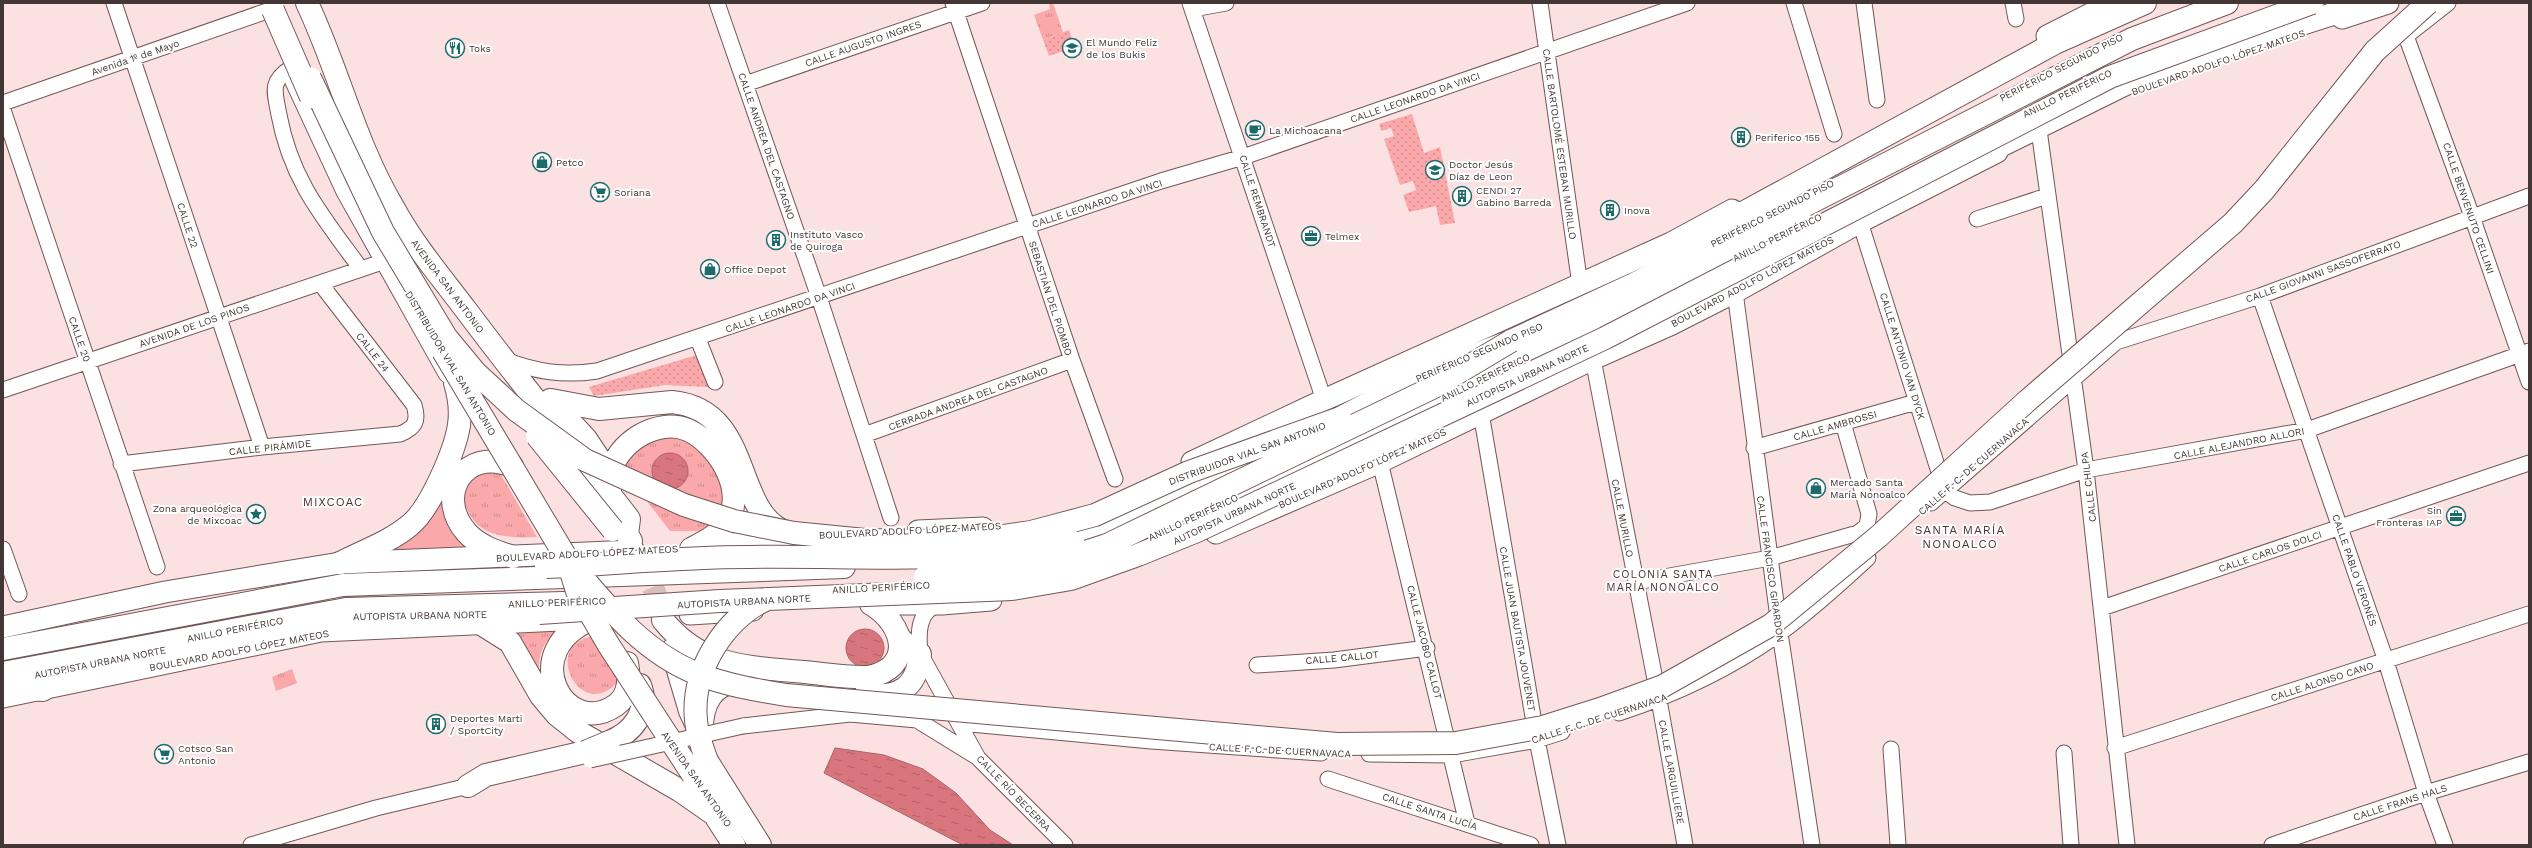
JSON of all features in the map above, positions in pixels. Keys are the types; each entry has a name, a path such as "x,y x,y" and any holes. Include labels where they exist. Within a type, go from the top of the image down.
{"main road":[{"name":"BOULEVARD ADOLFO LÓPEZ MATEOS","path":"3,627 165,592 340,563 682,549 797,536 978,529 1041,522 1120,496 1324,400 1671,243 1881,131 2037,41 2112,3"},
{"path":"1632,285 1691,241 2055,43 2145,3"},
{"name":"PERIFÉRICO SEGUNDO PISO","path":"1340,418 1427,373 1511,341 1632,285 2132,31 2201,3"},
{"name":"ANILLO PERIFÉRICO","path":"3,648 343,585 904,565 1032,545 1064,538 1136,511 1606,306 2132,39 2227,3"},
{"name":"ANILLO PERIFÉRICO","path":"3,673 346,609 560,603 1033,577 1146,540 1724,263 2142,55 2286,3"},
{"name":"AUTOPISTA URBANA NORTE","path":"3,680 351,616 622,609 720,601 1012,589 1071,579 1138,555 1197,531 1605,338 2110,76 2312,3"},
{"path":"1724,263 1786,251 2148,73 2337,13 2360,3"},
{"name":"BOULEVARD ADOLFO LÓPEZ MATEOS","path":"3,697 43,690 321,631 430,625 601,622 871,604 942,604 1032,596 1082,586 1153,560 1380,462 1593,359 1670,325 1735,292 1860,222 2039,130 2154,82 2388,3"},
{"path":"567,559 614,615 664,657 698,674 738,687 786,695 1337,744 1456,743 1543,727 1662,686 1758,633 1783,615 1879,536 2027,401 2233,223 2264,190 2375,51 2428,3"},
{"name":"AVENIDA SAN ANTONIO","path":"310,4 333,61 362,148 393,208 422,251 521,384 610,485 629,520 624,535"},
{"name":"DISTRIBUIDOR VIAL SAN ANTONIO","path":"270,5 350,184 377,235 567,559 577,591 651,711"},
{"name":"DISTRIBUIDOR VIAL SAN ANTONIO","path":"270,5 296,63 383,232 446,337 475,372 516,410 585,460 684,505 734,521 787,532 866,540 950,541 990,538 1031,532 1095,515 1190,472 1340,418"},
{"path":"296,63 347,190 385,261 455,383 512,466 554,539"},
{"name":"DISTRIBUIDOR VIAL SAN ANTONIO","path":"296,63 390,229 454,332 624,535"},
{"path":"742,557 774,550 919,550 1022,542 1070,545 1107,545 1427,390 1511,341"},
{"path":"340,563 403,531 418,517 430,502 458,432 460,413 455,383"},
{"path":"521,384 551,400 599,409 672,402 682,403 701,410 719,426 733,446 756,501 767,520 774,527 797,536"},
{"path":"551,400 586,439 610,485"},
{"path":"760,845 707,761 699,740 696,719 697,694 706,665 718,640 729,628 763,601 797,588 852,581 955,576 1032,569 1070,545 1277,446 1292,445 1340,418"},
{"path":"610,485 616,461 626,446 644,433 673,427 688,430 702,439 713,451 728,473 732,488 733,505 728,521 723,528 682,549 618,574"},
{"path":"512,466 489,461 469,467 459,477 452,496 457,517 467,533 492,550 513,557"},
{"path":"866,540 878,545 919,550"},
{"path":"3,641 344,574 546,568 742,557 870,558 998,555 1070,545"},
{"path":"822,607 848,588"},
{"path":"768,845 703,736 690,711 663,619 676,635 689,646 730,664 862,678 884,672 894,662 901,644 898,631 884,613 871,604"},
{"path":"625,656 629,679 623,698 618,704 604,711 589,713 576,710 562,699 553,679 552,670 555,651 569,631 601,622 625,656 674,748 734,845"},
{"path":"483,625 510,642 541,696 557,715 576,731 679,790 715,815"},
{"path":"878,696 899,692 906,687 914,679 918,668 920,654"},
{"path":"468,786 486,775 587,756 609,742 628,733 638,720 643,696 638,680"},
{"path":"703,736 704,707 712,693 722,684 739,681 878,696 890,701 917,720"},
{"path":"3,686 43,690"},
{"name":"AVENIDA SAN ANTONIO","path":"651,711 689,769 745,845"}],"street":[{"name":"CALLE 22","path":"114,3 262,447"},
{"name":"CALLE ANDREA DEL CASTAGNO","path":"717,3 819,297 891,518"},
{"name":"CALLE AUGUSTO INGRES","path":"745,84 955,7 982,3"},
{"path":"1191,6 1226,3"},
{"name":"CALLE BARTOLOMÉ ESTEBAN MURILLO","path":"1540,3 1580,285"},
{"name":"CALLE LEONARDO DA VINCI","path":"503,360 543,372 583,373 597,371 698,339 1027,226 1243,157 1687,3"},
{"path":"1794,3 1834,134"},
{"path":"1864,3 1877,100"},
{"path":"2013,3 2016,19"},
{"name":"CALLE BENVENUTO CELLINI","path":"2448,3 2402,36 2524,353 2529,382"},
{"name":"Avenida 1º de Mayo","path":"3,103 133,58 270,5"},
{"name":"CALLE REMBRANDT","path":"1191,6 1324,400"},
{"name":"SEBASTIÁN DEL PIOMBO","path":"955,7 1072,360 1115,478"},
{"path":"296,63 278,76 274,85 284,142 291,162 302,185 361,269"},
{"name":"CALLE 20","path":"3,110 121,464 157,567"},
{"name":"CALLE CHILPA","path":"2039,130 2086,470 2102,608 2115,748 2127,845"},
{"path":"1977,218 2048,196"},
{"name":"CALLE GIOVANNI SASSOFERRATO","path":"2116,342 2260,296 2529,196"},
{"name":"CALLE ANTONIO VAN DYCK","path":"1860,222 1945,491"},
{"name":"AVENIDA DE LOS PINOS","path":"3,390 385,261 422,251"},
{"name":"CALLE 24","path":"320,283 414,405 417,415 416,424"},
{"name":"CALLE FRANCISCO GIRARDON","path":"1735,292 1754,448 1812,845"},
{"name":"CALLE PABLO VERONÉS","path":"2260,296 2386,661 2426,793 2445,845"},
{"path":"698,339 715,382"},
{"name":"CALLE F. C. DE CUERNAVACA","path":"960,723 1150,742 1335,754 1452,755 1537,740 1659,700 1720,670 1780,633 1832,590 2116,342"},
{"name":"CALLE ALEJANDRO ALLORI","path":"1945,491 1955,498 1970,503 1990,502 2086,470 2307,430 2524,353"},
{"name":"CALLE MURILLO","path":"1593,359 1659,700"},
{"name":"CERRADA ANDREA DEL CASTAGNO","path":"864,435 1072,360"},
{"name":"CALLE AMBROSSI","path":"1754,448 1916,402"},
{"name":"CALLE JUAN BAUTISTA JOUVENET","path":"1481,413 1537,740 1558,845"},
{"path":"1636,582 1770,558 1858,533 1867,526 1869,514 1843,423"},
{"name":"CALLE PIRÁMIDE","path":"121,464 262,447 400,434 409,430 416,424"},
{"name":"CALLE JACOBO CALLOT","path":"1380,462 1427,648 1467,823"},
{"name":"CALLE CARLOS DOLCI","path":"2102,608 2529,462"},
{"path":"3,549 19,594"},
{"name":"CALLE RÍO BECERRA","path":"920,654 918,638 923,617 930,608 942,604"},
{"name":"CALLE ALONSO CANO","path":"2115,748 2529,614"},
{"name":"CALLE RÍO BECERRA","path":"898,631 920,654 960,723 978,758 1065,845"},
{"name":"CALLE CALLOT","path":"1257,665 1334,660 1427,648"},
{"name":"CALLE LARGUILLIERE","path":"1659,700 1685,845"},
{"path":"587,756 743,726 850,714 917,720 978,758"},
{"path":"1891,749 1898,845"},
{"path":"2064,753 2071,845"},
{"name":"CALLE FRANS HALS","path":"2272,845 2426,793 2529,762"},
{"name":"CALLE SANTA LUCÍA","path":"1328,779 1531,845"},
{"path":"251,845 376,808 468,786"}],"green space":[{"path":"1049,3 1053,3 1063,32 1043,40 1034,15 1050,9"},
{"path":"1069,30 1075,47 1049,56 1043,40"},
{"path":"1412,114 1424,153 1440,147 1455,223 1440,225 1436,206 1409,212 1403,195 1416,190 1413,181 1400,185 1384,139 1394,136 1391,128 1381,131 1379,124"},
{"path":"697,355 709,387 665,385 594,396 589,387"},
{"path":"681,432 723,474 723,515 700,531 670,531 619,465 627,449"},
{"path":"490,472 500,473 537,537 511,537 499,535 488,531 471,517 466,506 463,491 473,478"},
{"path":"444,492 480,548 389,550"},
{"path":"558,629 543,647 539,663 539,671 517,634"},
{"path":"595,636 620,679 606,691 592,694 580,689 572,678 568,665 570,652 578,642"},
{"path":"292,669 297,683 276,691 272,677"}],"water":[{"path":"674,453 683,458 687,464 687,478 683,484 674,489 666,489 657,484 653,478 652,467 657,458 663,454"},
{"path":"865,629 875,632 881,638 884,648 881,658 875,664 865,667 855,664 849,658 846,648 849,638 855,632"},
{"path":"835,748 884,755 923,769 956,793 990,830 1013,845 963,845 824,773"}],"tunnel":[{"path":"639,557 655,592 662,617"}],"place":[{"name":"Toks","path":"455,48"},
{"name":"El Mundo Feliz de los Bukis","path":"1072,48"},
{"name":"La Michoacana","path":"1255,130"},
{"name":"Periferico 155","path":"1741,137"},
{"name":"Petco","path":"542,162"},
{"name":"Doctor Jesús Díaz de Leon","path":"1435,170"},
{"name":"Soriana","path":"600,192"},
{"name":"CENDI 27 Gabino Barreda","path":"1462,196"},
{"name":"Inova","path":"1610,210"},
{"name":"Telmex","path":"1311,236"},
{"name":"Instituto Vasco de Quiroga","path":"776,240"},
{"name":"Office Depot","path":"710,269"},
{"name":"Mercado Santa María Nonoalco","path":"1816,488"},
{"name":"Zona arqueológica de Mixcoac","path":"256,514"},
{"name":"Sin Fronteras IAP","path":"2456,516"},
{"name":"Deportes Marti / SportCity","path":"436,724"},
{"name":"Cotsco San Antonio","path":"164,754"}],"district":[{"name":"MIXCOAC","path":"333,502"},
{"name":"SANTA MARÍA NONOALCO","path":"1960,537"},
{"name":"COLONIA SANTA MARÍA NONOALCO","path":"1663,580"}]}
